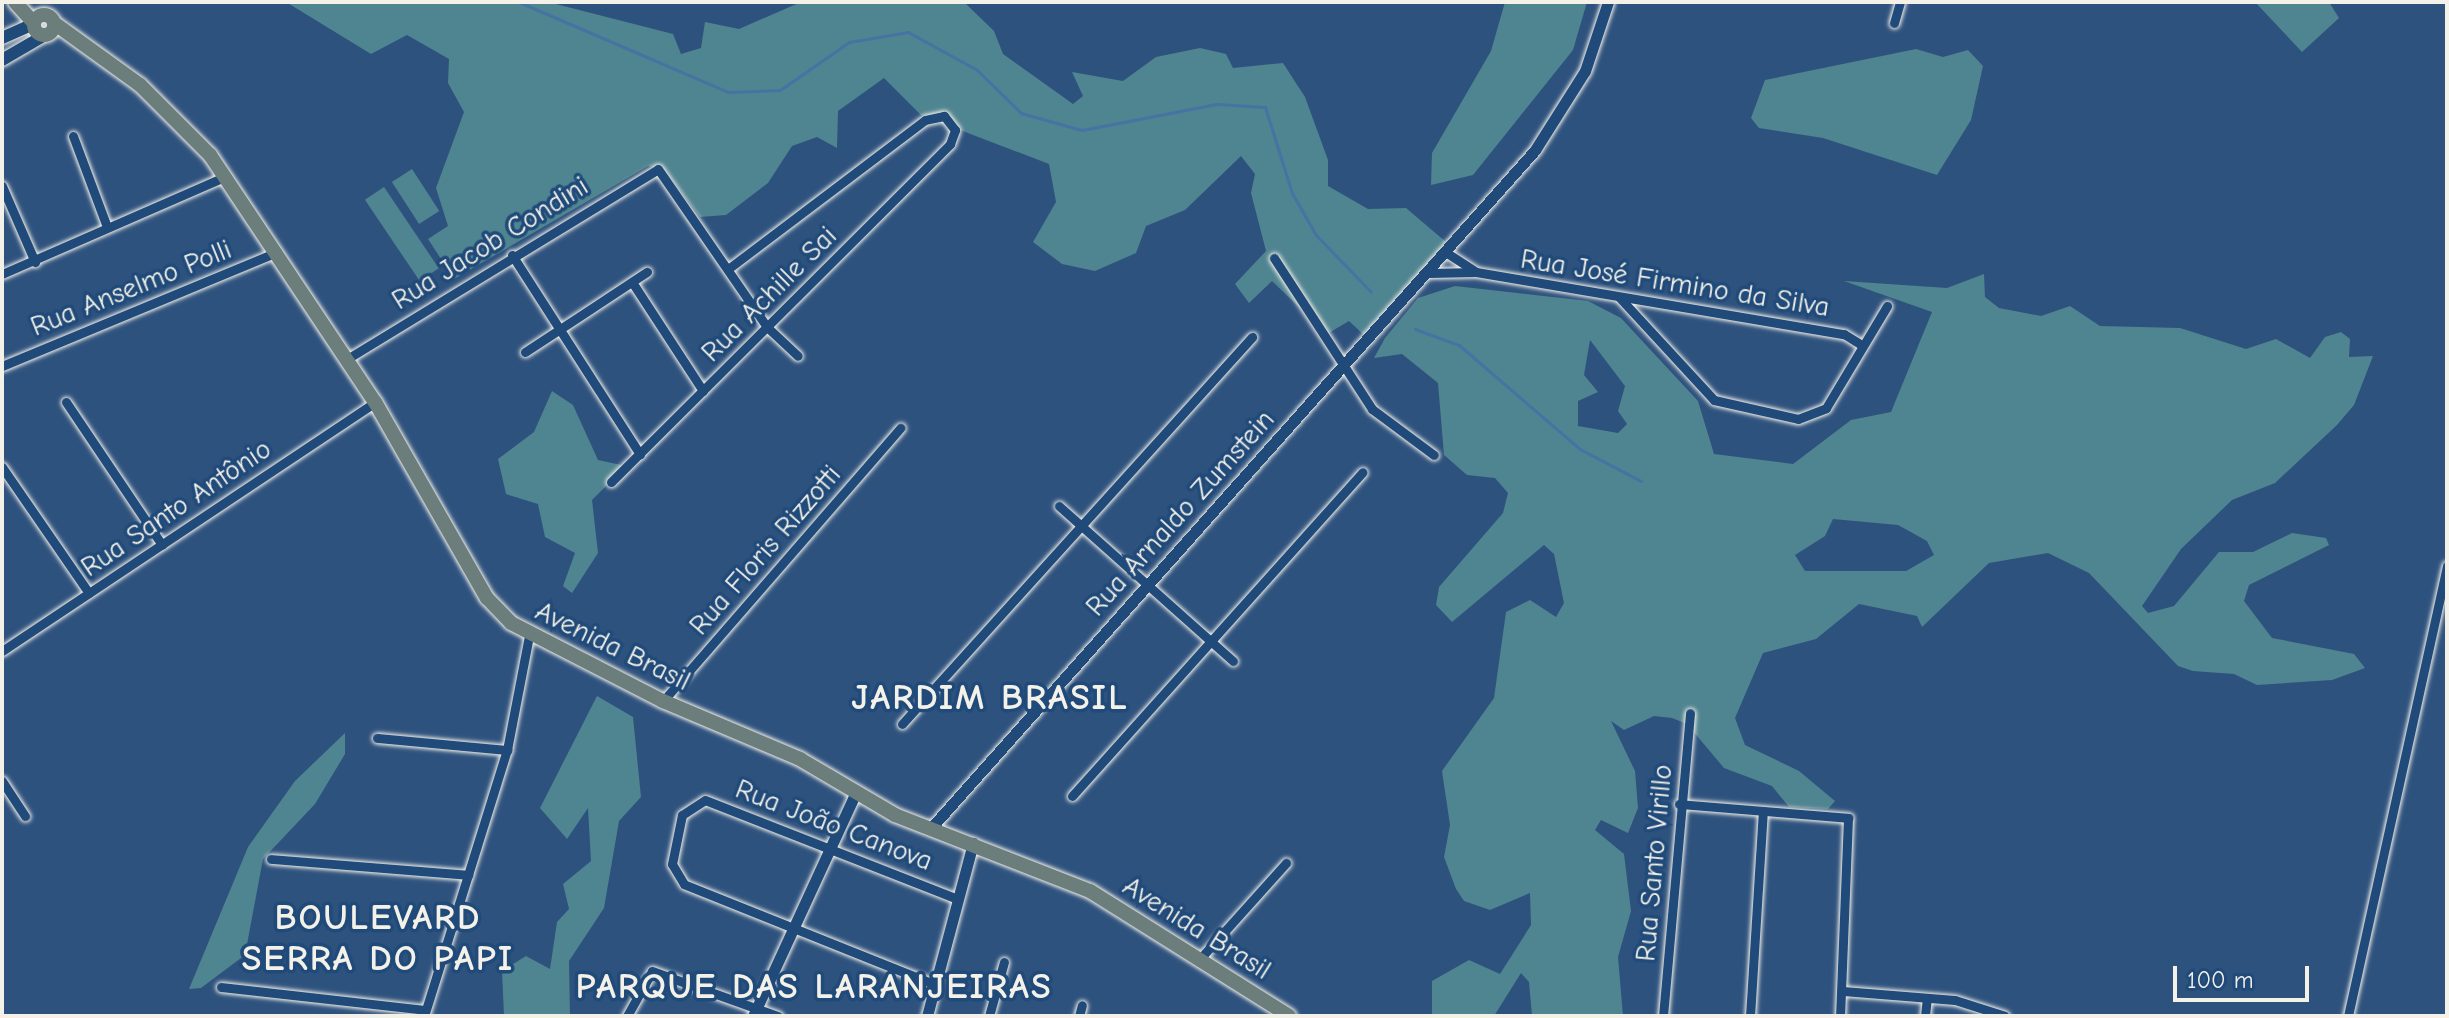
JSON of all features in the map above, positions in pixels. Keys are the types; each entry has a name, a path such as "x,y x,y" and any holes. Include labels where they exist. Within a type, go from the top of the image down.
{"main road":[{"name":"Avenida Brasil","path":"15,2 43,26 88,51 168,110 226,176 375,402 487,598 529,636 931,828 1090,891 1289,1016"},
{"name":"Avenida Brasil","path":"23,2 43,26"},
{"path":"2,38 43,26"},
{"path":"2,60 43,26"}],"street":[{"name":"Rua Arnaldo Zumstein","path":"931,828 1344,364 1447,253 1570,101 1608,2"},
{"path":"1894,23 1900,2"},
{"name":"Rua Achille Sai","path":"611,482 956,136 944,116 925,120 728,269"},
{"path":"73,136 107,227"},
{"name":"Rua Jacob Condini","path":"347,359 512,255 658,169 728,269"},
{"path":"2,274 226,176"},
{"path":"2,186 35,262"},
{"name":"Rua Anselmo Polli","path":"2,366 277,252"},
{"name":"Rua José Firmino da Silva","path":"1447,253 1476,272"},
{"path":"512,255 640,454"},
{"path":"1274,258 1372,409 1434,455"},
{"path":"728,269 767,327 798,356"},
{"path":"525,352 647,272"},
{"name":"Rua José Firmino da Silva","path":"1429,273 1476,272 1844,334 1863,346"},
{"path":"632,282 703,391"},
{"path":"1619,297 1725,406 1814,417 1887,306"},
{"path":"902,724 1252,337"},
{"path":"66,402 162,545"},
{"name":"Rua Santo Antônio","path":"2,651 375,402"},
{"name":"Rua Floris Rizzotti","path":"663,701 900,428"},
{"path":"2,467 89,593"},
{"path":"1072,796 1363,472"},
{"path":"1059,506 1233,661"},
{"path":"2348,1016 2447,566"},
{"path":"221,987 425,1013 507,750 529,636"},
{"name":"Rua Santo Virillo","path":"1663,1016 1679,804 1690,713"},
{"path":"377,738 507,750"},
{"path":"2,781 25,816"},
{"path":"755,1012 789,926 856,792"},
{"name":"Rua João Canova","path":"789,926 676,877 682,815 692,804 705,800 958,899"},
{"path":"1679,804 1840,815 1851,827 1840,1016"},
{"path":"1750,1016 1763,811"},
{"name":"Rua João Canova","path":"927,1016 973,843"},
{"path":"271,859 468,875"},
{"path":"1198,961 1286,863"},
{"path":"789,926 936,985"},
{"path":"989,1016 1004,962"},
{"path":"627,1016 652,971 755,1012 778,1016"},
{"path":"1843,991 1927,998 2005,1016"},
{"path":"1925,1016 1927,998"},
{"path":"1079,1016 1082,1005"}],"green space":[{"path":"286,2 548,2 673,34 681,54 701,48 705,22 739,29 801,2 964,2 994,31 1003,54 1073,104 1083,96 1072,72 1123,81 1156,57 1200,48 1226,54 1233,68 1283,63 1305,97 1328,160 1328,186 1368,209 1406,208 1446,242 1364,335 1349,321 1327,334 1272,281 1249,303 1235,284 1266,251 1251,193 1255,174 1241,156 1185,210 1146,226 1136,253 1095,271 1062,264 1033,242 1056,202 1049,164 921,115 884,78 838,111 837,148 817,137 792,146 768,183 726,215 700,217 665,170 648,166 454,279 428,239 448,226 436,188 464,112 448,83 449,59 407,35 371,54"},
{"path":"1505,2 1587,2 1573,50 1473,175 1431,185 1432,153 1491,51"},
{"path":"2255,2 2329,2 2339,18 2302,52"},
{"path":"1916,49 1943,57 1968,50 1983,66 1971,120 1937,175 1823,138 1759,128 1751,118 1765,80"},
{"path":"412,169 439,211 419,224 392,182"},
{"path":"384,187 439,268 420,281 365,200"},
{"path":"1984,274 1985,297 1999,308 2041,316 2070,306 2100,326 2180,328 2246,349 2276,339 2310,358 2325,337 2341,332 2350,339 2349,357 2373,356 2354,405 2337,425 2275,483 2232,500 2181,549 2142,606 2148,613 2174,606 2219,552 2253,552 2292,533 2326,538 2329,545 2249,585 2244,601 2272,638 2354,654 2365,668 2332,680 2257,685 2234,674 2193,671 2178,666 2089,573 2048,553 1989,563 1922,627 1917,616 1859,604 1816,639 1763,653 1735,718 1745,745 1799,771 1835,801 1828,809 1789,807 1772,786 1724,768 1687,724 1654,716 1624,730 1611,721 1635,771 1638,808 1628,833 1601,820 1595,830 1624,854 1631,911 1618,957 1623,1016 1532,1016 1529,982 1521,973 1494,1016 1432,1016 1432,981 1469,960 1500,974 1531,925 1530,893 1490,910 1464,901 1456,889 1444,857 1450,825 1442,771 1494,698 1506,612 1530,600 1556,617 1564,603 1554,554 1544,545 1452,622 1436,605 1439,587 1503,513 1508,493 1495,478 1467,475 1444,455 1438,383 1402,354 1374,358 1385,338 1418,298 1455,286 1588,301 1621,318 1698,401 1714,454 1793,464 1851,420 1891,412 1932,312 1844,281 1947,288","holes":["1590,340 1625,386 1618,411 1627,424 1618,433 1578,426 1578,401 1598,392 1584,375","1833,519 1898,525 1927,541 1934,555 1906,571 1805,571 1795,555 1825,536"]},
{"path":"552,391 573,405 598,460 626,466 592,500 598,553 572,593 563,586 575,553 545,537 538,504 506,494 498,459 534,432"},
{"path":"597,696 633,717 641,797 619,821 604,908 569,961 570,1016 504,1016 502,971 526,956 550,969 557,922 569,909 563,884 591,861 588,808 567,839 540,808"},
{"path":"345,733 345,754 315,804 263,859 245,955 201,988 189,989 248,847 295,781"}],"waterway":[{"path":"519,2 728,92 780,90 849,42 908,32 977,70 1021,113 1082,130 1217,104 1265,107 1292,193 1316,235 1371,292"},
{"path":"1415,329 1459,345 1580,449 1641,481"}],"district":[{"name":"JARDIM BRASIL","path":"990,698"},
{"name":"BOULEVARD SERRA DO PAPI","path":"378,938"},
{"name":"PARQUE DAS LARANJEIRAS","path":"814,987"}]}
